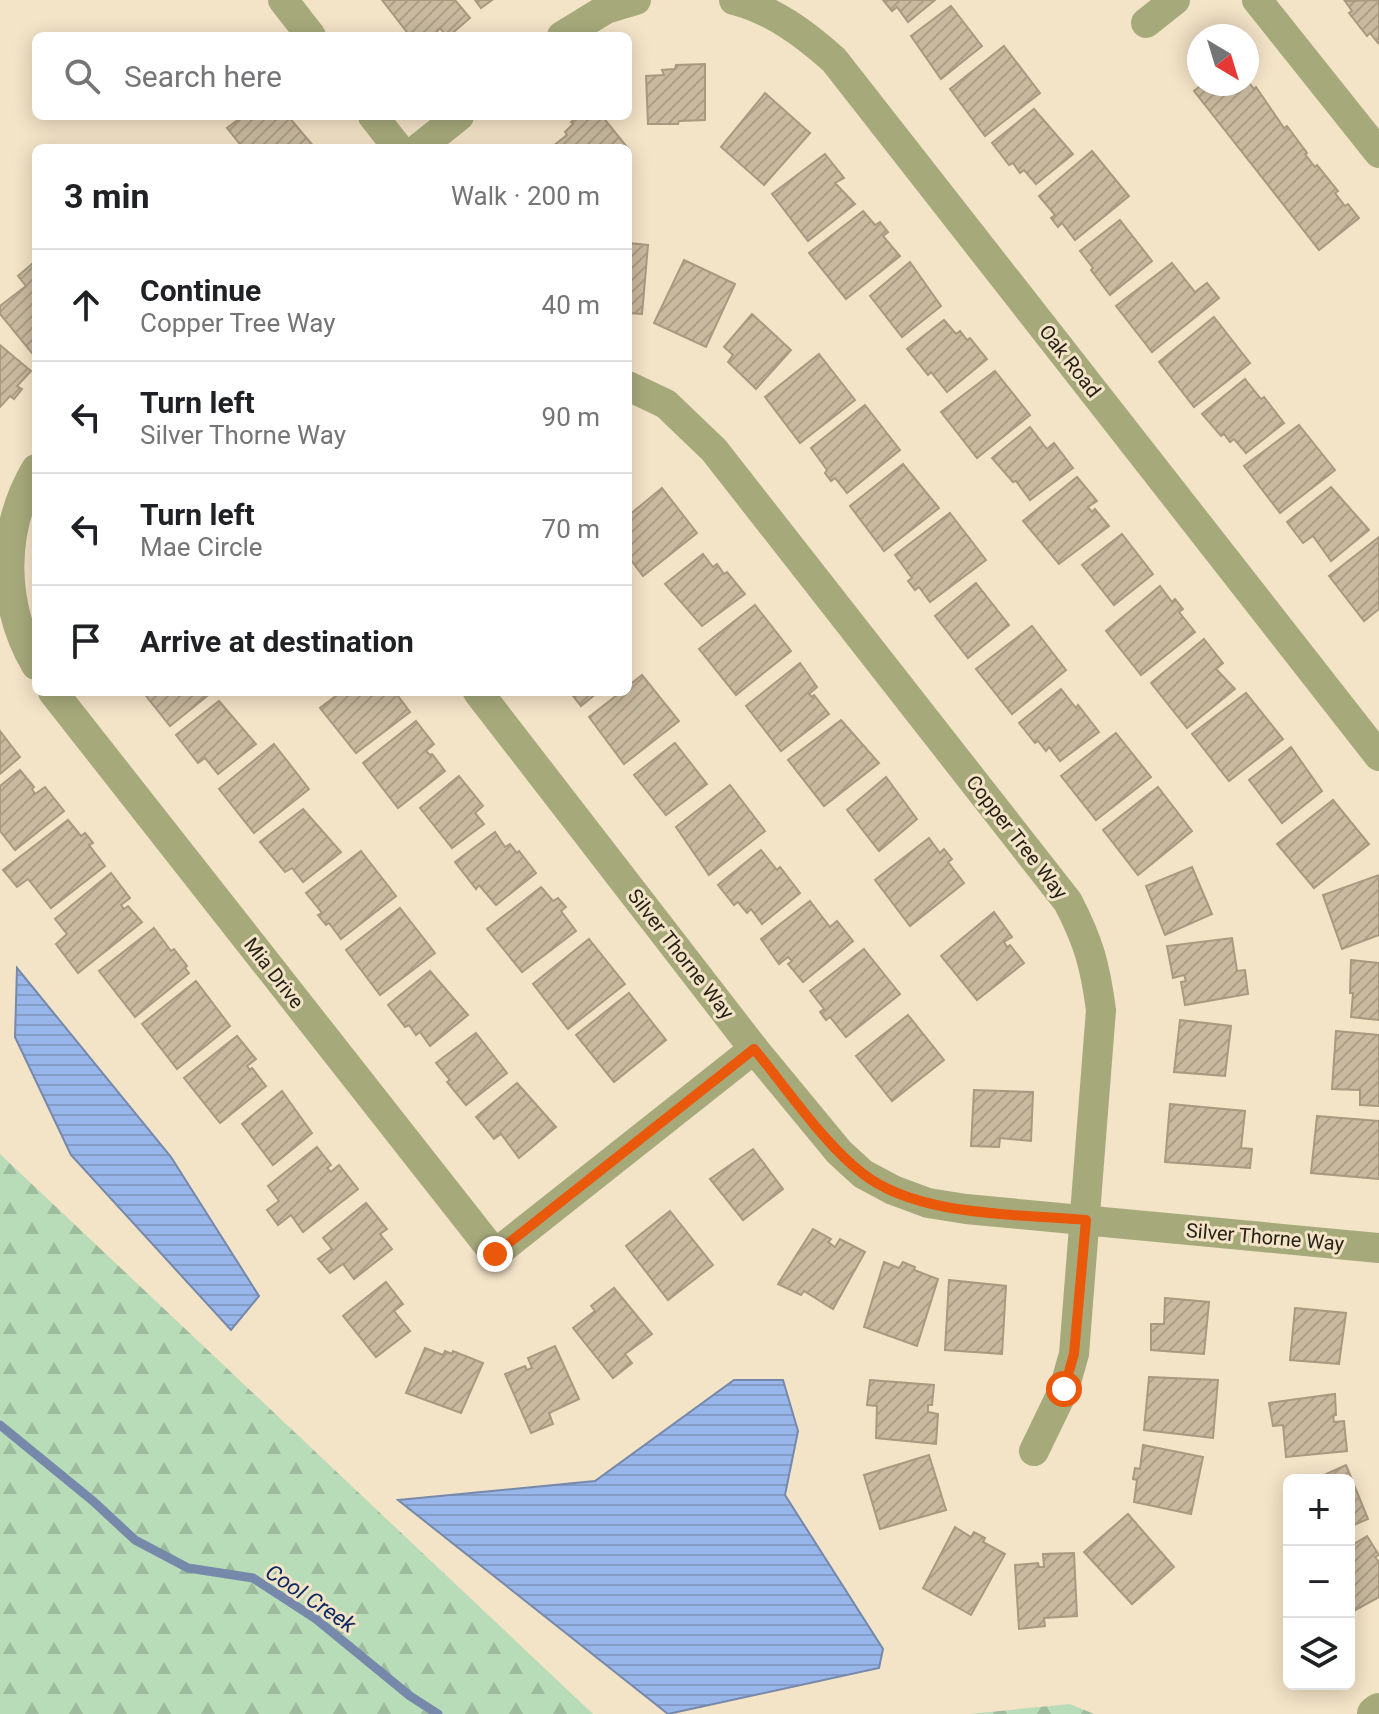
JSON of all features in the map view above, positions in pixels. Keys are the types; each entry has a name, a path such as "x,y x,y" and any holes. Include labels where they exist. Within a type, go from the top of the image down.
{"street":[{"path":"283,0 308,32"},
{"path":"569,32 606,9 636,0"},
{"name":"Oak Road","path":"734,0 785,21 834,60 1379,756"},
{"path":"1146,23 1175,0"},
{"path":"1257,0 1379,153"},
{"path":"376,120 395,144"},
{"path":"424,144 454,120"},
{"name":"Copper Tree Way","path":"632,388 666,404 714,450 1068,902 1095,964 1101,1010 1074,1354 1064,1389 1034,1451"},
{"path":"32,477 22,497 9,553 11,603 32,658"},
{"name":"Mia Drive","path":"56,696 495,1254 754,1049"},
{"name":"Silver Thorne Way","path":"481,696 754,1049 839,1152 863,1174 928,1203 966,1209 1379,1248"}],"green space":[{"path":"0,1154 593,1714 0,1714"},
{"path":"1070,1704 1094,1714 969,1714"}],"water":[{"path":"17,968 171,1157 259,1296 231,1330 71,1155 15,1037"},
{"path":"734,1380 783,1380 798,1431 785,1495 883,1649 879,1668 668,1714 398,1500 595,1481"}],"building":[{"path":"382,0 455,0 470,18 454,32 443,32 440,28 436,32 407,32"},
{"path":"475,0 492,0 481,8"},
{"path":"883,0 935,0 908,22 897,7 892,11"},
{"path":"1379,0 1378,43 1370,33 1367,36 1349,13 1352,11 1345,1"},
{"path":"951,6 982,46 941,79 911,36"},
{"path":"1004,46 1040,93 985,136 950,89"},
{"path":"705,64 705,120 648,124 646,76 664,75 662,70 675,69 676,65"},
{"path":"1259,91 1284,128 1287,126 1315,167 1317,165 1338,191 1335,193 1345,206 1348,204 1359,218 1319,250 1198,96 1259,96"},
{"path":"765,93 810,133 764,185 721,147"},
{"path":"1034,109 1073,154 1036,184 1024,170 1020,173 1013,163 1009,165 992,143"},
{"path":"238,120 291,120 312,144 240,144 227,128"},
{"path":"605,120 625,144 556,144 567,135 565,132 573,124 571,122"},
{"path":"1092,151 1129,196 1075,240 1062,223 1058,227 1051,218 1055,215 1039,196"},
{"path":"825,154 844,178 835,183 855,204 808,241 772,194"},
{"path":"863,211 875,225 880,222 888,232 883,236 900,256 846,299 809,253"},
{"path":"1120,220 1152,261 1110,295 1080,251"},
{"path":"632,243 648,245 642,314 632,313"},
{"path":"684,260 735,284 706,347 654,323"},
{"path":"910,262 941,306 902,337 870,296"},
{"path":"1172,263 1195,292 1207,283 1219,298 1152,352 1116,306"},
{"path":"32,264 32,353 0,314 0,306 26,286 18,276"},
{"path":"752,314 791,350 756,389 728,362 733,355 724,347"},
{"path":"1214,317 1250,363 1194,407 1159,362"},
{"path":"944,320 956,334 960,331 967,340 970,338 987,359 947,392 907,349"},
{"path":"0,345 31,371 17,386 22,389 14,399 10,396 0,407"},
{"path":"819,354 855,400 800,443 765,397"},
{"path":"995,371 1030,415 977,458 941,412"},
{"path":"1245,379 1284,423 1246,453 1234,439 1230,442 1224,434 1221,436 1202,414"},
{"path":"865,405 900,450 847,493 835,478 831,481 811,448"},
{"path":"1299,425 1335,470 1280,513 1244,466"},
{"path":"1030,427 1047,449 1054,443 1073,468 1030,500 992,458"},
{"path":"903,464 939,508 884,551 850,506"},
{"path":"1077,477 1097,501 1088,507 1092,512 1095,509 1109,526 1059,564 1023,521"},
{"path":"1331,487 1369,530 1331,561 1313,536 1303,543 1287,522"},
{"path":"662,488 697,533 643,576 632,561 632,513"},
{"path":"950,513 986,560 930,602 919,587 915,590 908,581 912,578 895,555"},
{"path":"1122,534 1153,574 1114,605 1082,565"},
{"path":"1379,537 1379,609 1364,621 1329,576"},
{"path":"703,554 713,567 717,564 724,574 727,572 745,594 702,626 665,584"},
{"path":"976,583 1009,625 968,658 935,616"},
{"path":"1160,586 1172,602 1175,599 1183,609 1179,612 1195,632 1141,675 1106,631"},
{"path":"755,605 791,651 736,695 699,649"},
{"path":"1032,626 1066,670 1012,714 976,669"},
{"path":"1204,639 1223,663 1216,669 1235,689 1187,728 1151,683"},
{"path":"800,663 817,687 809,694 814,695 829,714 781,751 746,706"},
{"path":"642,675 679,721 624,764 589,717 616,696 632,696 632,683"},
{"path":"1061,689 1099,732 1060,761 1049,747 1046,751 1038,741 1035,743 1019,723"},
{"path":"1246,693 1283,739 1229,781 1192,734"},
{"path":"146,696 207,696 170,726"},
{"path":"336,696 398,696 410,712 356,753 320,708"},
{"path":"573,696 593,696 581,706"},
{"path":"219,701 256,744 218,774 205,758 198,763 176,735"},
{"path":"841,720 879,763 824,806 788,760"},
{"path":"416,721 434,744 426,751 445,771 398,808 363,763"},
{"path":"0,731 20,757 0,774"},
{"path":"1116,733 1151,777 1096,820 1061,776"},
{"path":"675,743 707,784 666,815 634,775"},
{"path":"274,744 309,789 254,833 219,789"},
{"path":"1291,747 1322,791 1282,823 1249,780"},
{"path":"20,770 34,787 35,794 45,787 64,811 15,850 0,831 0,786"},
{"path":"459,776 483,806 475,813 484,824 452,848 420,808"},
{"path":"886,777 917,819 879,851 847,810"},
{"path":"730,785 765,831 709,875 676,827"},
{"path":"1158,787 1192,831 1138,875 1103,830"},
{"path":"1333,800 1369,844 1314,888 1277,844"},
{"path":"303,809 341,852 303,882 292,868 285,872 260,842"},
{"path":"68,820 81,836 85,833 93,843 89,845 105,866 51,908 28,879 17,887 3,870"},
{"path":"495,832 505,847 510,844 517,853 519,851 536,873 496,905 479,885 476,889 455,862"},
{"path":"929,838 940,853 944,849 952,859 948,862 964,883 910,926 875,880"},
{"path":"761,850 777,870 780,867 800,893 762,924 751,909 747,913 738,902 734,905 718,885"},
{"path":"361,851 396,896 341,939 329,923 326,925 318,915 322,913 306,893"},
{"path":"1192,867 1212,914 1165,935 1146,886"},
{"path":"111,873 130,898 121,905 124,909 128,906 142,922 78,973 56,944 67,934 55,919"},
{"path":"1379,875 1379,935 1342,949 1323,895"},
{"path":"541,887 553,901 558,898 566,907 561,911 576,931 522,972 487,929"},
{"path":"810,901 830,927 837,921 853,941 803,982 788,964 792,961 788,957 779,964 761,939"},
{"path":"400,908 435,953 380,995 346,950"},
{"path":"994,912 1012,937 1004,942 1024,963 977,1000 941,956"},
{"path":"154,928 171,951 174,949 189,973 135,1017 99,971"},
{"path":"1232,938 1237,971 1245,970 1248,994 1185,1005 1181,982 1186,981 1184,975 1173,978 1167,946"},
{"path":"589,939 625,984 568,1029 533,984"},
{"path":"864,949 900,994 846,1037 830,1017 826,1020 820,1012 824,1009 810,991"},
{"path":"1351,960 1379,963 1379,1020 1351,1017"},
{"path":"430,971 468,1015 430,1046 420,1032 416,1035 409,1025 405,1027 388,1005"},
{"path":"196,981 230,1026 177,1069 142,1024"},
{"path":"629,993 666,1040 614,1082 576,1035"},
{"path":"908,1015 944,1060 892,1101 856,1056"},
{"path":"1180,1020 1231,1026 1225,1076 1174,1072"},
{"path":"1336,1031 1379,1035 1379,1106 1360,1105 1360,1090 1332,1089"},
{"path":"476,1033 507,1073 466,1105 436,1063"},
{"path":"237,1036 256,1059 247,1066 266,1086 220,1123 184,1078"},
{"path":"517,1083 556,1127 519,1158 501,1134 494,1139 476,1117"},
{"path":"974,1090 1033,1092 1031,1141 1000,1138 999,1147 971,1146"},
{"path":"282,1091 312,1133 273,1165 242,1124"},
{"path":"1170,1104 1245,1111 1241,1148 1252,1149 1250,1168 1165,1162"},
{"path":"1317,1116 1379,1121 1379,1179 1311,1173"},
{"path":"317,1147 331,1165 327,1168 331,1172 339,1165 358,1189 303,1232 291,1215 278,1225 267,1210 279,1201 268,1186"},
{"path":"753,1149 783,1189 743,1220 710,1179"},
{"path":"366,1203 387,1229 380,1234 392,1249 354,1279 343,1264 330,1273 318,1259 332,1249 323,1238"},
{"path":"670,1211 713,1265 668,1300 626,1246"},
{"path":"813,1229 831,1239 828,1242 835,1247 840,1239 865,1252 833,1309 804,1291 801,1295 778,1284"},
{"path":"884,1262 899,1268 903,1262 938,1279 917,1346 864,1327"},
{"path":"949,1280 1006,1286 1002,1354 945,1350"},
{"path":"386,1282 403,1304 394,1311 410,1331 376,1357 343,1316"},
{"path":"614,1288 652,1334 625,1354 632,1363 613,1378 573,1328 595,1311 591,1306"},
{"path":"1165,1298 1209,1302 1204,1354 1151,1350 1151,1324 1164,1324"},
{"path":"1295,1308 1346,1313 1339,1364 1290,1360"},
{"path":"555,1346 579,1399 549,1413 553,1424 531,1433 505,1374 525,1366 527,1370 532,1368 528,1358"},
{"path":"425,1348 443,1355 445,1351 452,1354 453,1351 483,1363 461,1413 406,1393"},
{"path":"1149,1377 1218,1380 1213,1438 1144,1430"},
{"path":"870,1380 934,1385 928,1412 938,1414 936,1444 876,1438 877,1406 867,1405"},
{"path":"1335,1394 1334,1422 1344,1421 1347,1451 1286,1457 1283,1425 1273,1426 1269,1403"},
{"path":"1143,1445 1203,1457 1191,1514 1134,1502 1137,1480 1133,1479 1135,1468 1140,1469"},
{"path":"929,1455 946,1510 880,1529 864,1475"},
{"path":"1346,1465 1350,1474 1326,1474"},
{"path":"1355,1487 1368,1519 1355,1524"},
{"path":"1128,1514 1174,1567 1132,1604 1084,1552"},
{"path":"955,1527 971,1537 974,1532 985,1538 983,1542 1005,1554 971,1615 923,1588"},
{"path":"1367,1536 1379,1555 1375,1557 1379,1562 1379,1597 1355,1610 1355,1546"},
{"path":"1074,1553 1077,1616 1044,1618 1045,1626 1019,1629 1015,1565 1038,1563 1039,1567 1044,1567 1043,1554"}],"waterway":[{"name":"Cool Creek","path":"0,1425 93,1501 135,1540 188,1568 253,1578 316,1619 410,1696 438,1714"}],"route":[{"path":"495,1254 754,1049 839,1152 863,1174 893,1190 928,1203 966,1209 1086,1220 1074,1354 1064,1389"}]}
